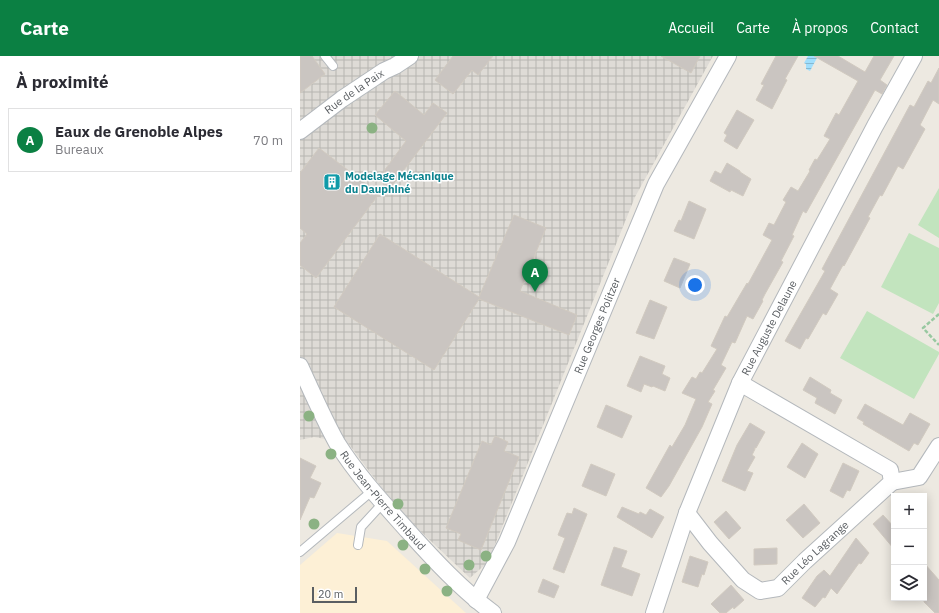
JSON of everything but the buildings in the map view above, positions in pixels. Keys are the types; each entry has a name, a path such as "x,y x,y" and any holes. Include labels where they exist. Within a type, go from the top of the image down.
{"street":[{"name":"Rue de la Paix","path":"300,131 342,99 384,71 410,56"},
{"name":"Rue Georges Politzer","path":"476,600 507,542 656,184 728,56"},
{"name":"Rue Auguste Delaune","path":"654,613 687,512 740,383 875,126 914,56"},
{"name":"Rue Jean-Pierre Timbaud","path":"300,366 338,443 372,491 433,559 476,600 492,613"},
{"path":"740,383 890,470 892,482 919,477 939,446"},
{"name":"Rue Léo Lagrange","path":"687,512 710,543 743,580 760,591 778,588 805,561 892,482"}],"lane":[{"path":"325,56 333,66"},
{"path":"300,552 372,491"},
{"path":"358,545 361,527 383,503"}],"path":[{"path":"939,314 923,328 939,345"}],"shaded area":[{"path":"300,56 713,56 635,197 488,562 470,578 399,511 348,443 314,437 300,440"},
{"path":"337,533 387,541 466,613 300,613 300,565"}],"green space":[{"path":"939,188 939,238 918,225"},
{"path":"909,233 939,248 939,303 933,314 881,287"},
{"path":"867,311 939,352 914,399 840,358"}],"water":[{"path":"808,56 818,56 810,71 806,69 806,64 804,63"}],"place":[{"name":"Modelage Mécanique du Dauphiné","path":"332,182"},
{"name":"Eaux de Grenoble Alpes","path":"535,292"}]}
